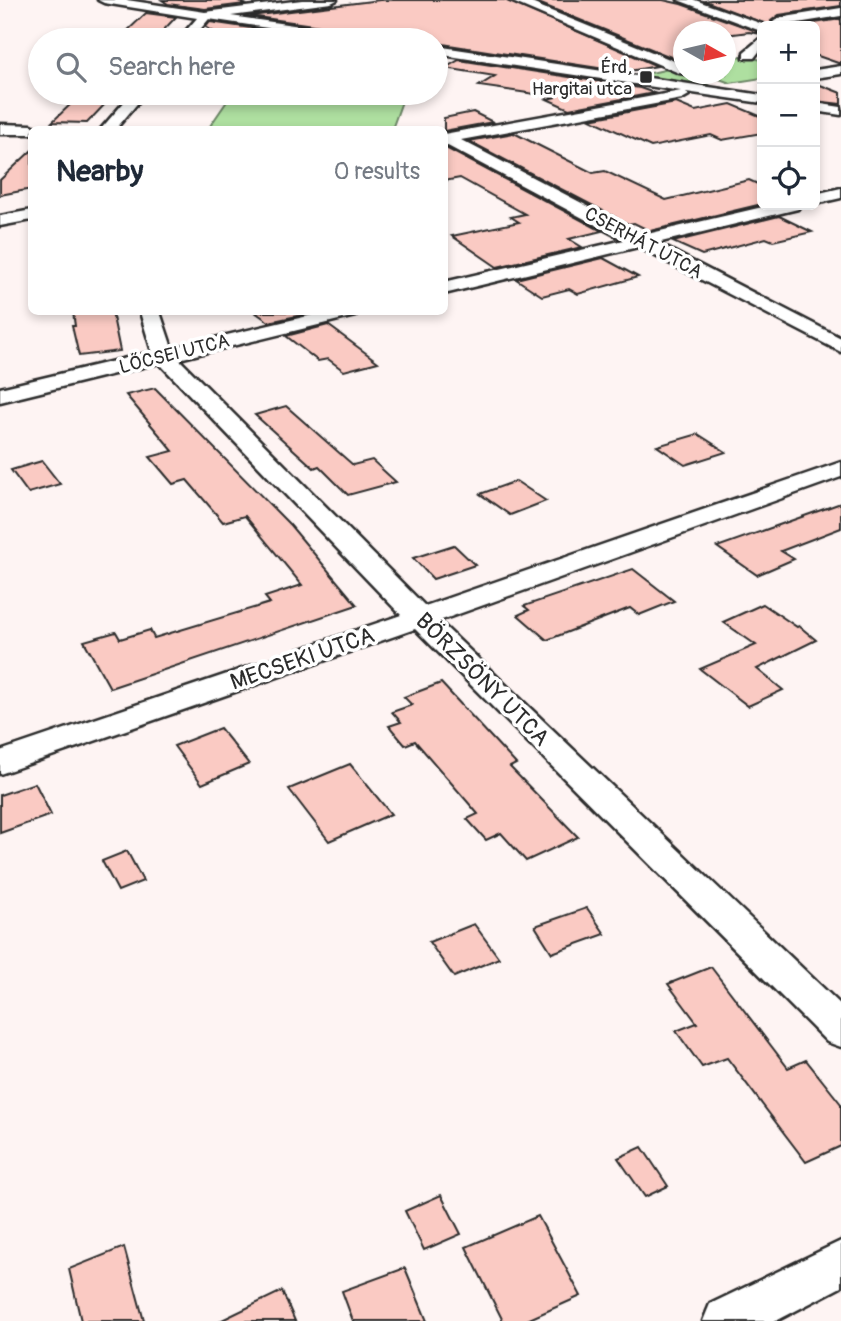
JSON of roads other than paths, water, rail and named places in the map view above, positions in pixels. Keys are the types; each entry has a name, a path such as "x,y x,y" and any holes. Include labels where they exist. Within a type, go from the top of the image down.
{"street":[{"path":"104,0 291,28"},
{"path":"195,28 206,15 331,0"},
{"path":"514,0 673,66"},
{"path":"684,0 757,25"},
{"path":"779,21 791,7"},
{"path":"793,21 841,12"},
{"path":"749,55 757,46"},
{"path":"448,52 757,98"},
{"path":"820,73 841,70"},
{"path":"448,138 757,83"},
{"path":"707,84 717,90"},
{"path":"110,126 129,105"},
{"path":"820,108 841,111"},
{"path":"0,129 28,130"},
{"name":"CSERHÁT UTCA","path":"448,141 841,346"},
{"path":"820,198 841,193"},
{"path":"448,287 771,210"},
{"path":"0,221 28,216"},
{"name":"BÖRZSÖNY UTCA","path":"151,315 164,356 420,618 841,1030"},
{"name":"LŐCSEI UTCA","path":"0,395 335,315"},
{"name":"MECSEKI UTCA","path":"0,762 420,618 841,469"},
{"path":"727,1321 841,1263"}],"place":[{"name":"Érd, Hargitai utca","path":"646,77"}]}
